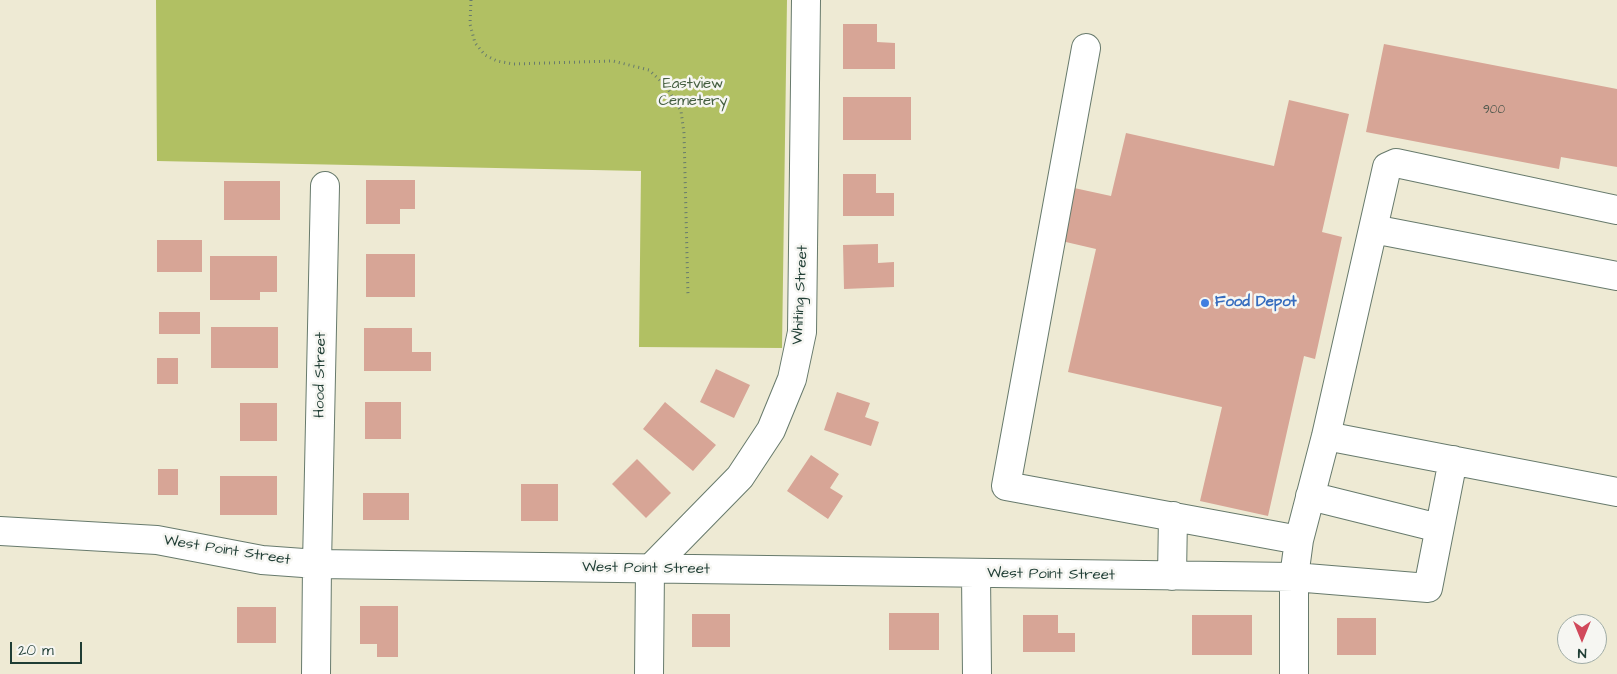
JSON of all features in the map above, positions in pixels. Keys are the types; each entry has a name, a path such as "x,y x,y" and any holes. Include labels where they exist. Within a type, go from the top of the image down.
{"street":[{"name":"Whiting Street","path":"650,569 740,477 771,430 792,379 802,332 806,0"},
{"path":"1086,48 1006,486 1299,540"},
{"path":"1294,674 1294,577 1299,540 1326,436 1387,167 1396,163 1617,210"},
{"name":"Hood Street","path":"316,674 325,186"},
{"path":"1373,229 1617,276"},
{"path":"1326,436 1617,492"},
{"path":"1310,496 1439,528 1454,460"},
{"path":"1172,576 1173,516"},
{"name":"West Point Street","path":"0,531 157,540 262,560 317,564 1294,577 1428,588 1439,528"},
{"path":"649,674 650,569"},
{"path":"976,574 977,674"}],"path":[{"path":"471,0 470,24 475,43 484,55 497,62 513,64 613,62 630,64 649,70 666,86 681,110 684,133 688,296"}],"green space":[{"name":"Eastview Cemetery","path":"156,0 787,0 782,348 639,347 641,171 157,161"}],"building":[{"path":"843,24 877,24 877,42 895,43 895,69 843,69"},
{"path":"1384,44 1617,89 1617,167 1561,157 1559,169 1366,132"},
{"path":"843,97 911,97 911,140 843,140"},
{"name":"Food Depot","path":"1289,100 1349,114 1322,232 1342,237 1315,359 1304,356 1268,516 1200,501 1222,407 1068,372 1096,249 1053,239 1065,186 1111,196 1126,133 1274,166"},
{"path":"843,174 876,174 876,193 894,193 894,216 843,216"},
{"path":"366,180 415,180 415,209 400,209 400,224 366,224"},
{"path":"224,181 280,181 280,220 224,220"},
{"path":"157,240 202,240 202,272 157,272"},
{"path":"878,244 878,263 894,262 894,287 844,289 843,245"},
{"path":"366,254 415,254 415,297 366,297"},
{"path":"210,256 277,256 277,292 260,292 260,300 210,300"},
{"path":"159,312 200,312 200,334 159,334"},
{"path":"211,327 278,327 278,368 211,368"},
{"path":"364,328 412,328 412,352 431,352 431,371 364,371"},
{"path":"157,358 178,358 178,384 157,384"},
{"path":"716,369 750,385 734,418 700,402"},
{"path":"837,392 870,403 865,417 879,422 871,446 824,430"},
{"path":"365,402 401,402 401,439 365,439"},
{"path":"665,402 716,445 693,471 643,429"},
{"path":"240,403 277,403 277,441 240,441"},
{"path":"811,455 839,474 830,488 843,496 828,519 787,491"},
{"path":"637,459 671,493 646,518 612,484"},
{"path":"158,469 178,469 178,495 158,495"},
{"path":"220,476 277,476 277,515 220,515"},
{"path":"521,484 558,484 558,521 521,521"},
{"path":"363,493 409,493 409,520 363,520"},
{"path":"360,606 398,606 398,657 377,657 377,644 360,644"},
{"path":"237,607 276,607 276,643 237,643"},
{"path":"889,613 939,613 939,650 889,650"},
{"path":"692,614 730,614 730,647 692,647"},
{"path":"1023,615 1058,615 1058,633 1075,633 1075,652 1023,652"},
{"path":"1192,615 1252,615 1252,655 1192,655"},
{"path":"1337,618 1376,618 1376,655 1337,655"}],"place":[{"name":"Food Depot","path":"1205,303"}]}
